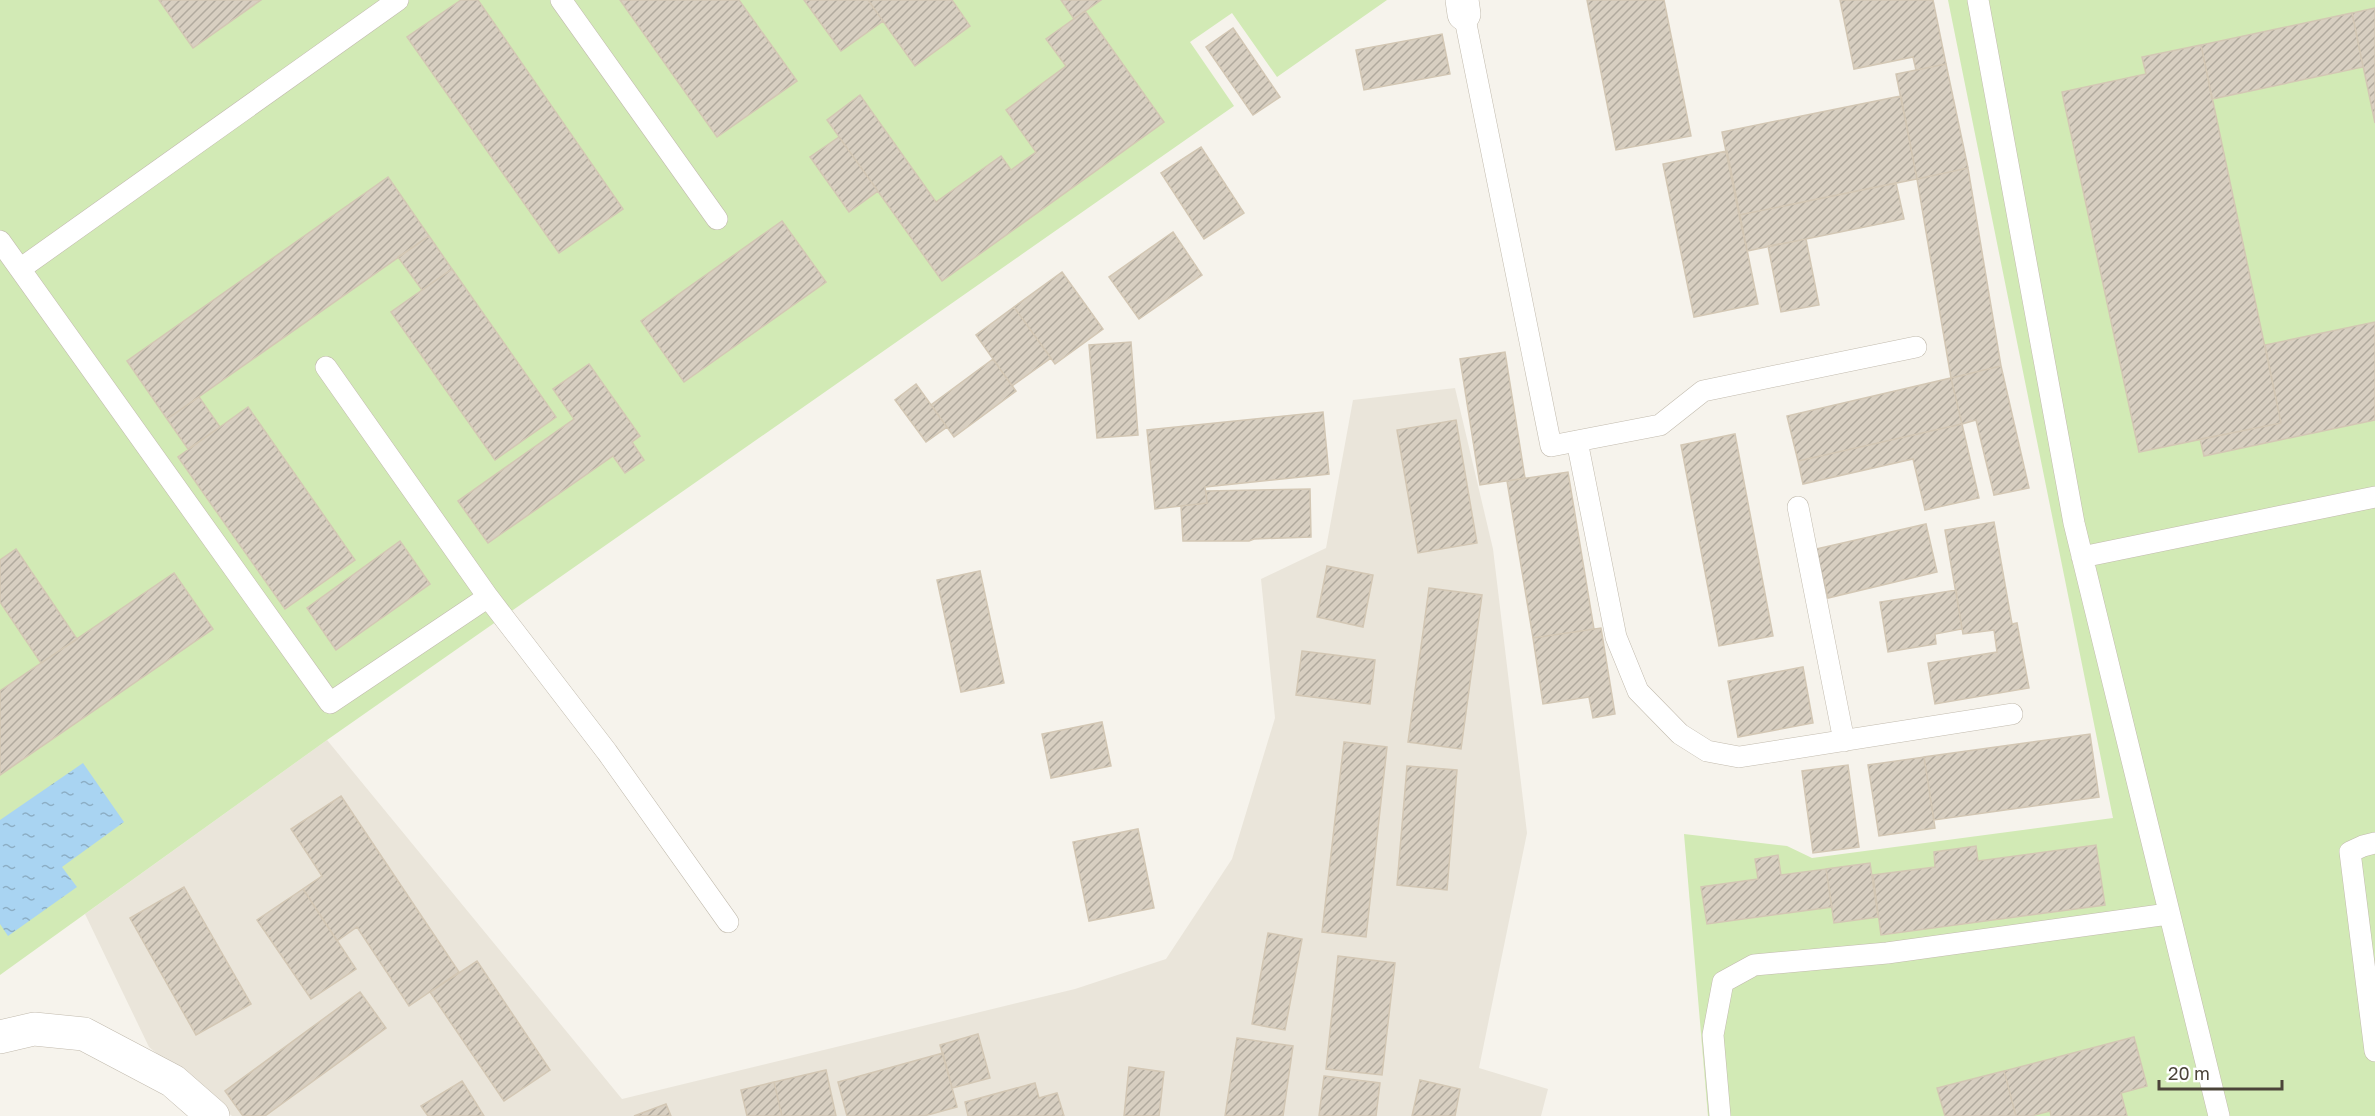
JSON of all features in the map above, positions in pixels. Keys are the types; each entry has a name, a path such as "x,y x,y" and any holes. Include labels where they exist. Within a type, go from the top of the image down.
{"street":[{"path":"0,1037 34,1029 84,1034 173,1081 213,1116"}],"lane":[{"path":"20,269 398,0"},
{"path":"561,0 717,219"},
{"path":"1978,0 2082,557 2219,1116"},
{"path":"1463,7 1551,446 1660,425 1703,391 1916,347"},
{"path":"0,241 330,703 488,597"},
{"path":"326,367 488,597 607,753 728,922"},
{"path":"1577,441 1616,638 1638,691 1680,734 1707,751 1739,757 2012,714"},
{"path":"2082,557 2375,497"},
{"path":"1798,507 1844,741"},
{"path":"2375,843 2350,852 2375,1051"},
{"path":"1720,1116 1713,1035 1723,982 1754,965 1887,953 2168,914"}],"shaded area":[{"path":"1455,388 1493,549 1527,833 1479,1068 1548,1089 1541,1116 232,1116 149,1047 85,914 327,740 622,1099 1075,989 1166,959 1232,859 1275,718 1261,579 1326,548 1353,400"}],"green space":[{"path":"0,0 1387,0 1277,77 1232,13 1190,42 1234,106 327,740 0,975"},
{"path":"1948,0 2375,0 2375,1116 1708,1116 1684,834 1787,846 1812,858 2113,818"}],"water":[{"path":"83,763 124,822 62,867 77,887 8,936 0,924 0,820"}],"building":[{"path":"159,0 261,0 193,48"},
{"path":"461,0 478,0 623,209 559,253 407,37"},
{"path":"620,0 739,0 797,81 717,137"},
{"path":"804,0 868,0 883,21 841,51"},
{"path":"868,0 952,0 970,26 915,66"},
{"path":"1061,0 1101,0 1074,19"},
{"path":"1587,0 1664,0 1691,136 1616,150"},
{"path":"1840,0 1933,0 1946,64 1916,70 1913,57 1854,69"},
{"path":"2375,8 2375,123 2352,13"},
{"path":"1085,11 1164,122 942,281 827,120 860,95 936,202 1001,156 1011,170 1036,152 1006,110 1066,66 1046,39"},
{"path":"2352,13 2363,67 2212,99 2201,45"},
{"path":"1233,28 1280,97 1253,115 1206,47"},
{"path":"1442,34 1450,74 1364,90 1356,50"},
{"path":"2201,45 2281,423 2139,452 2062,92 2146,74 2142,57"},
{"path":"1946,64 1968,168 1917,179 1896,74"},
{"path":"1901,96 1917,179 1739,215 1722,132"},
{"path":"839,137 878,191 849,212 810,157"},
{"path":"1201,147 1244,213 1204,239 1161,173"},
{"path":"1727,151 1758,304 1694,317 1663,164"},
{"path":"1968,168 2001,366 1951,378 1917,179"},
{"path":"388,177 429,236 167,419 127,361"},
{"path":"1896,183 1904,219 1747,251 1739,215"},
{"path":"782,221 826,282 684,382 641,321"},
{"path":"1173,232 1202,275 1139,319 1109,277"},
{"path":"429,236 452,269 422,290 398,257"},
{"path":"1806,239 1819,305 1781,312 1768,246"},
{"path":"452,269 556,417 495,460 391,312"},
{"path":"1062,272 1103,329 1055,364 1014,307"},
{"path":"1014,307 1051,358 1012,386 976,335"},
{"path":"2375,322 2375,420 2204,456 2200,439 2281,423 2265,345"},
{"path":"1131,342 1138,435 1097,438 1089,345"},
{"path":"1505,352 1525,478 1480,485 1460,359"},
{"path":"993,359 1016,391 954,437 931,405"},
{"path":"589,364 640,436 632,442 644,460 625,473 613,456 488,543 458,501 574,419 553,389"},
{"path":"2001,366 2029,488 1994,495 1976,420 1962,424 1951,378"},
{"path":"1951,378 1962,424 1798,461 1787,416"},
{"path":"916,384 947,427 926,442 895,400"},
{"path":"199,397 220,427 188,449 167,419"},
{"path":"248,407 355,560 285,609 178,457"},
{"path":"1323,412 1329,474 1205,487 1207,503 1155,509 1147,430"},
{"path":"1456,420 1477,543 1418,553 1397,430"},
{"path":"1962,424 1979,498 1925,510 1913,459 1803,484 1798,461"},
{"path":"1735,434 1773,636 1719,646 1681,445"},
{"path":"1568,472 1594,629 1533,638 1507,481"},
{"path":"1310,489 1311,537 1249,541 1183,541 1181,506 1207,503 1206,491"},
{"path":"1994,522 2012,624 2017,623 2029,688 1935,704 1928,663 1997,652 1994,630 1963,634 1945,530"},
{"path":"1926,524 1937,572 1828,598 1816,549"},
{"path":"400,541 430,584 336,650 307,608"},
{"path":"16,549 77,639 41,663 0,602 0,560"},
{"path":"1327,566 1373,575 1363,627 1317,617"},
{"path":"980,571 1004,683 961,692 937,580"},
{"path":"174,573 213,629 0,775 0,691"},
{"path":"1429,588 1482,595 1461,749 1408,742"},
{"path":"1956,590 1962,629 1935,634 1936,644 1888,652 1880,602"},
{"path":"1601,628 1615,714 1593,718 1589,697 1543,704 1533,638"},
{"path":"1302,651 1375,660 1370,704 1296,695"},
{"path":"1803,667 1813,723 1738,737 1728,681"},
{"path":"1102,722 1111,766 1051,778 1042,734"},
{"path":"2090,734 2099,797 1934,820 1924,757"},
{"path":"1344,742 1387,747 1366,937 1322,932"},
{"path":"1924,757 1935,828 1879,836 1868,765"},
{"path":"1848,765 1859,847 1813,853 1802,771"},
{"path":"1407,766 1457,770 1447,890 1397,885"},
{"path":"341,796 459,972 409,1006 357,927 337,941 303,889 322,876 291,829"},
{"path":"1138,829 1154,908 1089,921 1073,842"},
{"path":"2096,845 2105,905 1881,935 1873,875 1935,867 1934,852 1976,846 1978,861"},
{"path":"1778,855 1781,875 1826,869 1832,907 1707,924 1701,887 1758,879 1755,859"},
{"path":"1870,863 1878,917 1834,923 1826,869"},
{"path":"184,887 251,1004 196,1035 130,918"},
{"path":"303,889 356,969 311,999 257,920"},
{"path":"1268,933 1302,939 1285,1030 1252,1024"},
{"path":"1338,956 1395,963 1382,1075 1326,1069"},
{"path":"477,961 550,1070 504,1101 430,992"},
{"path":"360,992 386,1028 265,1116 243,1116 225,1091"},
{"path":"978,1034 990,1078 952,1088 940,1045"},
{"path":"2134,1037 2147,1086 2121,1093 2127,1116 2051,1116 2050,1111 2031,1116 2016,1116 2004,1071"},
{"path":"1237,1038 1293,1046 1283,1116 1225,1116"},
{"path":"943,1053 957,1107 924,1116 847,1116 838,1082"},
{"path":"1129,1067 1164,1072 1159,1116 1124,1116"},
{"path":"826,1070 836,1116 782,1116 774,1082"},
{"path":"2004,1071 2016,1116 1945,1116 1937,1088"},
{"path":"1324,1076 1380,1083 1376,1116 1319,1116"},
{"path":"1420,1080 1460,1089 1455,1116 1412,1116"},
{"path":"462,1081 484,1116 428,1116 421,1106"},
{"path":"774,1082 782,1116 747,1116 741,1090"},
{"path":"1035,1083 1039,1098 1057,1093 1064,1116 968,1116 965,1102"},
{"path":"666,1104 671,1116 634,1116"}]}
